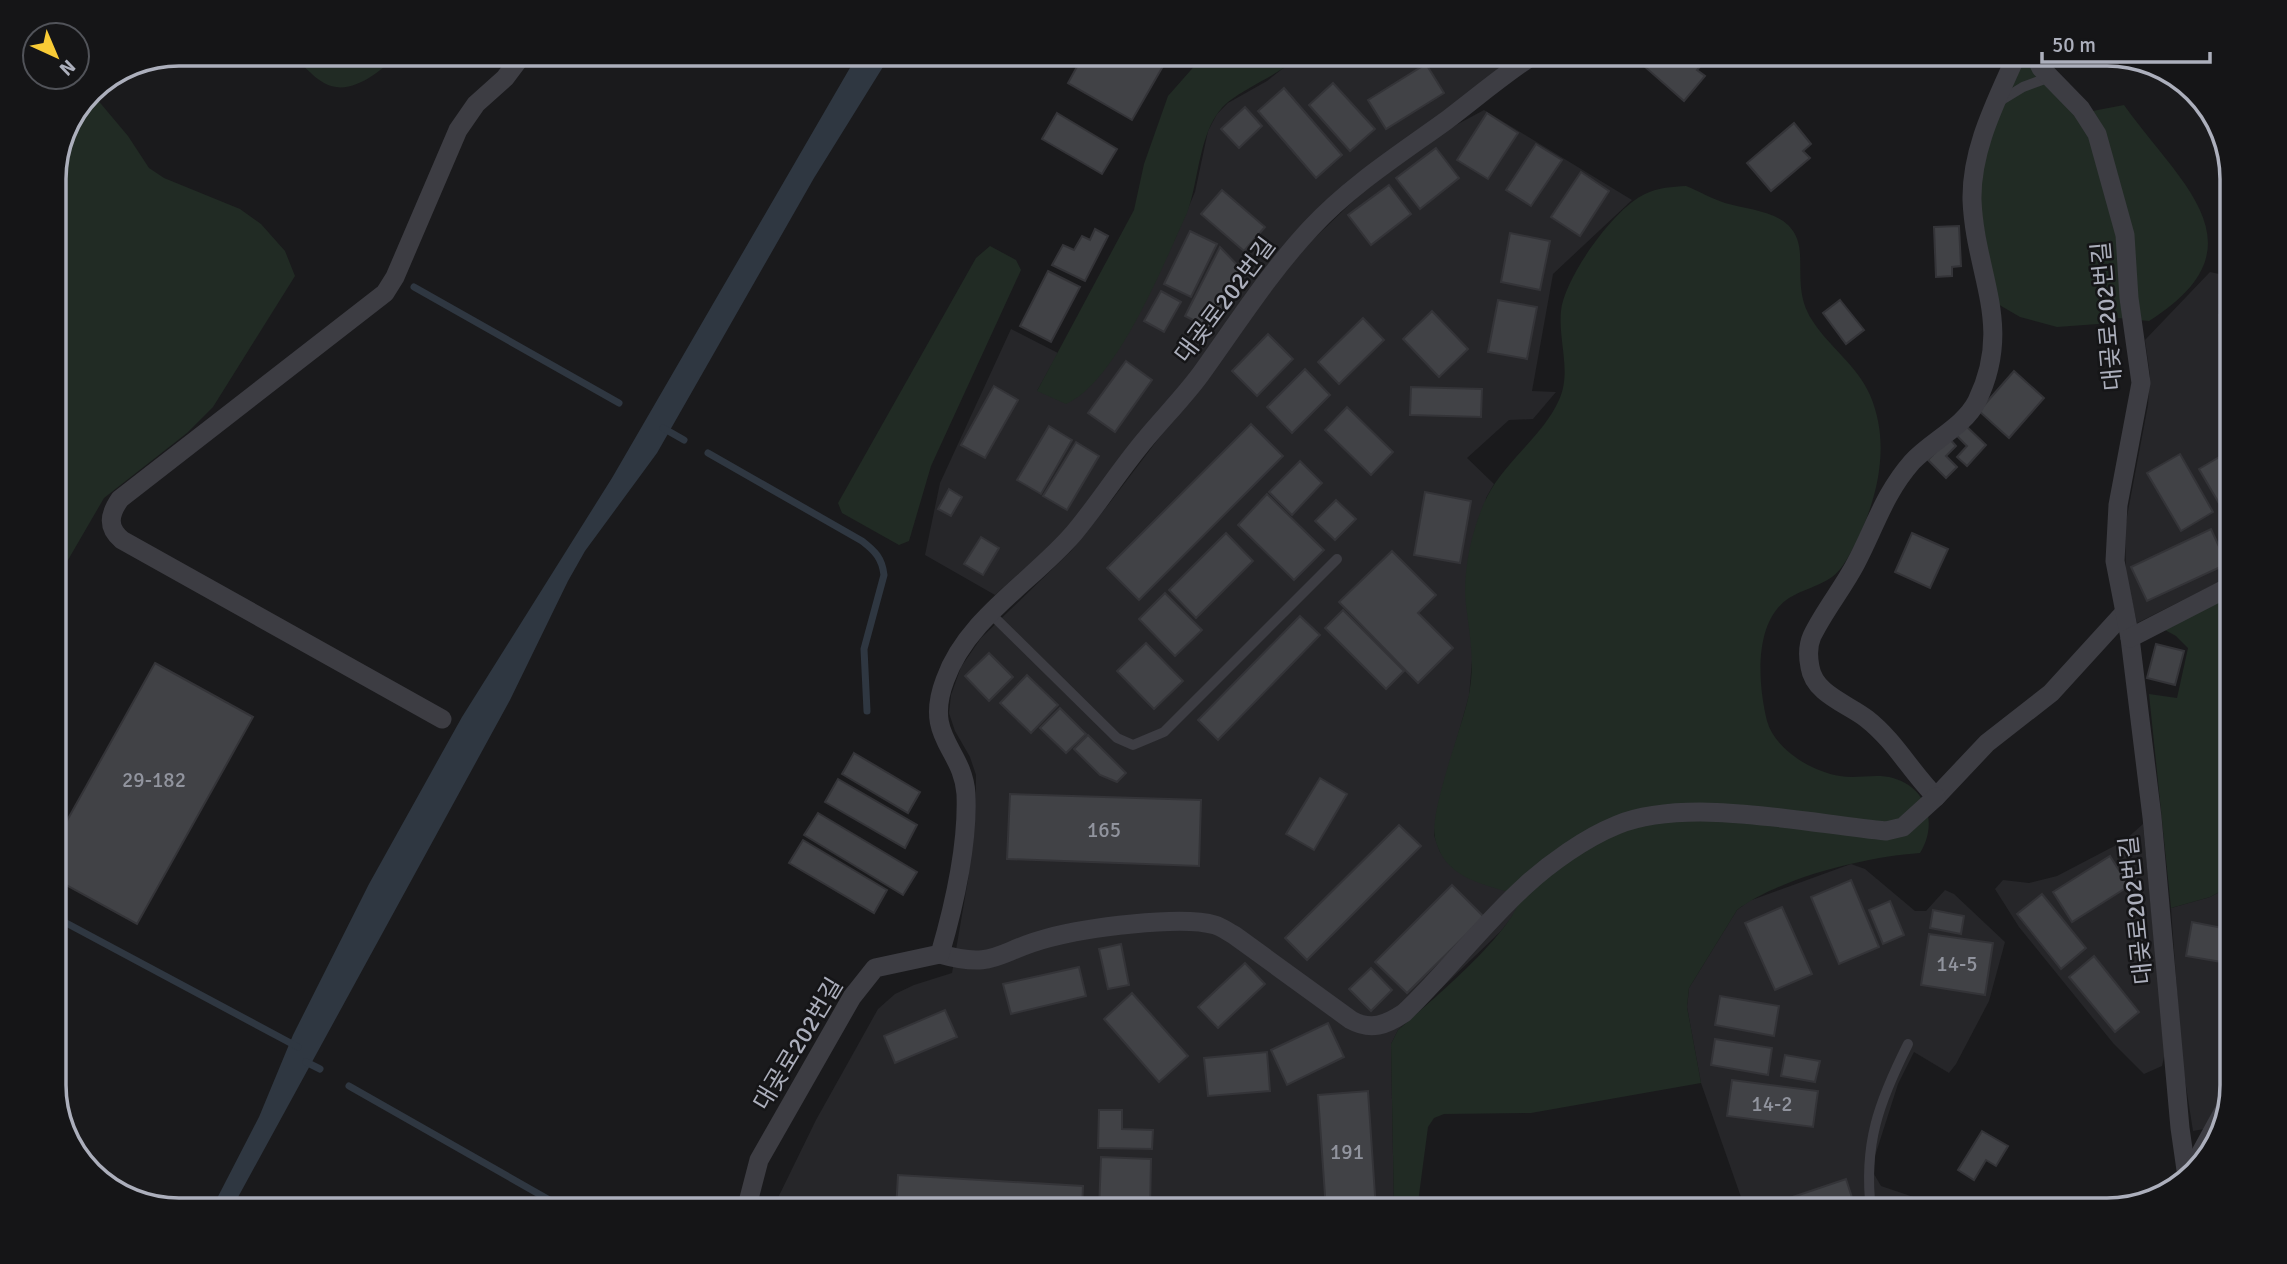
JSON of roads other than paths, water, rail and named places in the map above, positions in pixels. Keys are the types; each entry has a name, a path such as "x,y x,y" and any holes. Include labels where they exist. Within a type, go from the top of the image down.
{"street":[{"path":"442,719 121,540 112,532 110,520 120,499 232,415 385,292 395,278 458,130 471,110 514,66"},
{"name":"대곶로202번길","path":"940,954 951,915 965,794 961,771 944,741 939,723 940,698 958,653 991,614 1070,537 1143,442 1199,376 1279,263 1313,226 1363,181 1519,66"},
{"path":"1936,797 1921,783 1892,741 1866,718 1819,685 1810,671 1809,654 1811,638 1857,561 1890,490 1914,460 1975,404 1990,369 1993,319 1975,233 1972,197 1977,158 1994,106 2012,66"},
{"name":"대곶로202번길","path":"2042,66 2081,109 2102,145 2125,235 2129,298 2141,383 2123,471 2114,536 2118,585 2130,638 2152,817 2186,1165"},
{"path":"2130,638 2220,592"},
{"name":"대곶로202번길","path":"749,1198 759,1160 852,997 875,968 940,954 968,962 991,961 1016,948 1050,937 1113,927 1195,921 1217,925 1234,935 1362,1026 1389,1023 1434,984 1524,887 1549,866 1617,825 1648,817 1723,813 1886,831 1903,827 1936,797 1987,743 2051,693 2124,614"}],"lane":[{"path":"1994,106 2023,87 2050,77"},
{"path":"991,614 1117,738 1133,746 1164,732 1337,559"},
{"path":"1869,1198 1867,1180 1871,1133 1893,1074 1908,1044"}],"waterway":[{"path":"414,287 619,403"},
{"path":"663,428 684,440"},
{"path":"708,453 862,541 877,555 884,575 864,649 867,711"},
{"path":"67,923 298,1047"},
{"path":"306,1062 320,1069"},
{"path":"349,1086 546,1198"}]}
